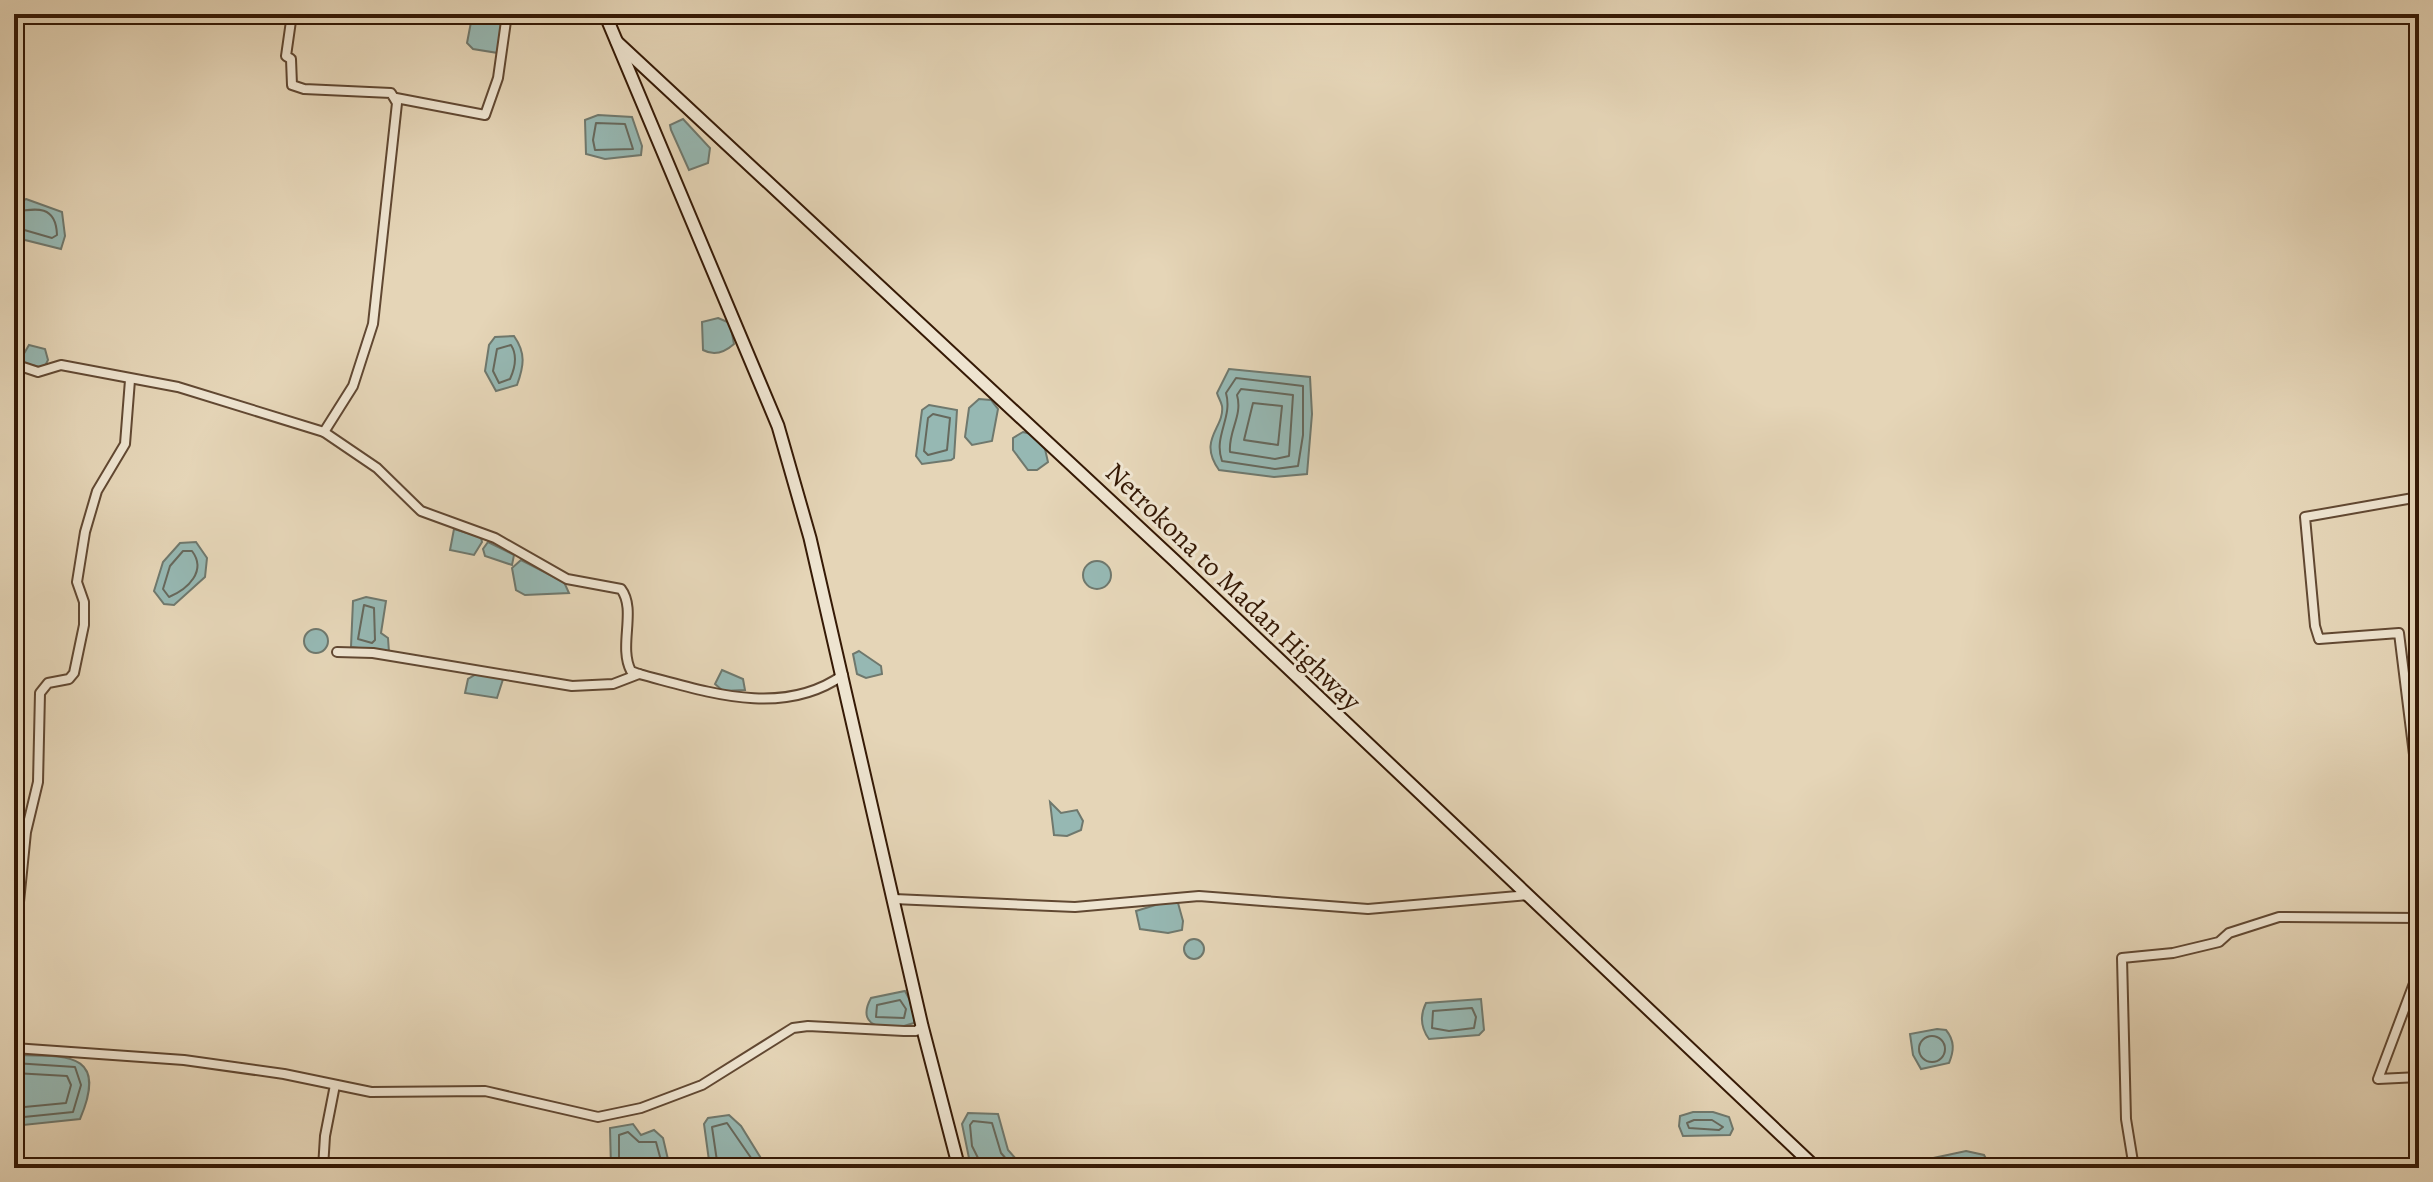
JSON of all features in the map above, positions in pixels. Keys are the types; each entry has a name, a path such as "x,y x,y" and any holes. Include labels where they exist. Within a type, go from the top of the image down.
{"main road":[{"path":"605,14 778,426 843,675 922,1026 959,1168"},
{"name":"Netrokona to Madan Highway","path":"617,42 938,339 1816,1168"}],"street":[{"path":"292,14 286,56 291,59 292,85 304,89 391,93 396,98 485,115 498,78 507,14"},
{"path":"324,432 353,386 373,324 396,98"},
{"path":"14,364 38,372 57,365 206,394 324,432 377,468 421,511 495,538 567,579 621,589 627,610 626,659 631,671 746,699 801,696 843,675"},
{"path":"14,952 22,858 38,782 40,693 48,683 69,679 74,673 84,625 84,602 77,582 85,532 97,491 125,444 130,380"},
{"path":"2419,497 2305,517 2315,626 2319,639 2399,633 2417,745 2419,795"},
{"path":"337,652 373,653 572,686 613,684 639,674"},
{"path":"894,899 1075,907 1199,896 1368,909 1529,895"},
{"path":"2134,1168 2126,1119 2122,958 2173,953 2219,942 2229,933 2279,917 2419,918"},
{"path":"2419,970 2378,1079 2419,1077"},
{"path":"14,1048 184,1060 371,1092 485,1091 598,1117 641,1108 702,1085 793,1028 916,1031 922,1026"},
{"path":"323,1168 325,1136 335,1085"}],"water":[{"path":"485,19 502,24 498,53 473,49 467,43 471,22"},
{"path":"598,115 632,117 642,146 641,155 605,159 586,154 585,120"},
{"path":"683,119 710,148 708,163 689,170 670,125"},
{"path":"26,199 62,212 65,236 61,249 25,240 14,231 18,203"},
{"path":"718,318 730,323 734,344 719,352 707,352 703,350 702,322"},
{"path":"514,336 522,354 517,385 496,391 485,371 489,345 495,337"},
{"path":"29,345 45,349 48,360 44,368 19,362"},
{"path":"1229,369 1310,377 1312,414 1307,474 1274,477 1219,470 1213,459 1211,442 1222,414 1217,393"},
{"path":"979,399 991,400 998,409 992,441 972,445 965,437 969,408"},
{"path":"929,405 957,410 954,458 922,464 916,456 922,410"},
{"path":"1023,432 1031,434 1045,449 1048,462 1037,470 1028,470 1013,450 1013,438"},
{"path":"454,529 481,537 482,542 474,555 450,550"},
{"path":"196,542 207,558 205,577 174,605 164,604 154,591 163,562 180,543"},
{"path":"488,542 514,555 512,565 485,556 483,549"},
{"path":"521,560 564,582 569,593 525,595 516,590 512,568"},
{"path":"1097,561 1107,565 1111,575 1107,585 1097,589 1087,585 1083,575 1087,565"},
{"path":"366,597 386,601 381,633 388,638 389,652 351,647 353,601"},
{"path":"316,629 327,636 328,641 321,652 316,653 305,646 304,641 311,630"},
{"path":"859,651 881,666 882,674 866,678 857,674 853,654"},
{"path":"722,670 743,679 745,690 723,691 715,684"},
{"path":"478,673 504,676 497,698 465,693 468,679"},
{"path":"1050,802 1061,813 1077,810 1083,821 1081,830 1067,836 1054,835"},
{"path":"1162,903 1178,903 1182,930 1168,933 1140,929 1136,911"},
{"path":"1190,939 1198,939 1204,949 1198,959 1190,959 1184,953 1184,945"},
{"path":"905,991 914,1008 914,1023 886,1027 871,1023 867,1009 871,998"},
{"path":"1481,999 1484,1030 1479,1035 1429,1039 1422,1021 1426,1003"},
{"path":"1946,1030 1951,1038 1953,1050 1949,1063 1921,1069 1913,1055 1910,1034"},
{"path":"14,1055 65,1058 86,1069 88,1097 80,1119 14,1126"},
{"path":"1693,1112 1713,1112 1729,1117 1733,1129 1730,1135 1683,1136 1679,1126 1680,1116"},
{"path":"968,1113 998,1114 1008,1150 1023,1167 970,1163 962,1124"},
{"path":"729,1115 741,1126 767,1168 710,1168 704,1124 708,1118"},
{"path":"633,1124 641,1135 654,1130 663,1138 670,1168 611,1168 610,1128"},
{"path":"1966,1151 1984,1155 1991,1168 1924,1168 1929,1159"}]}
